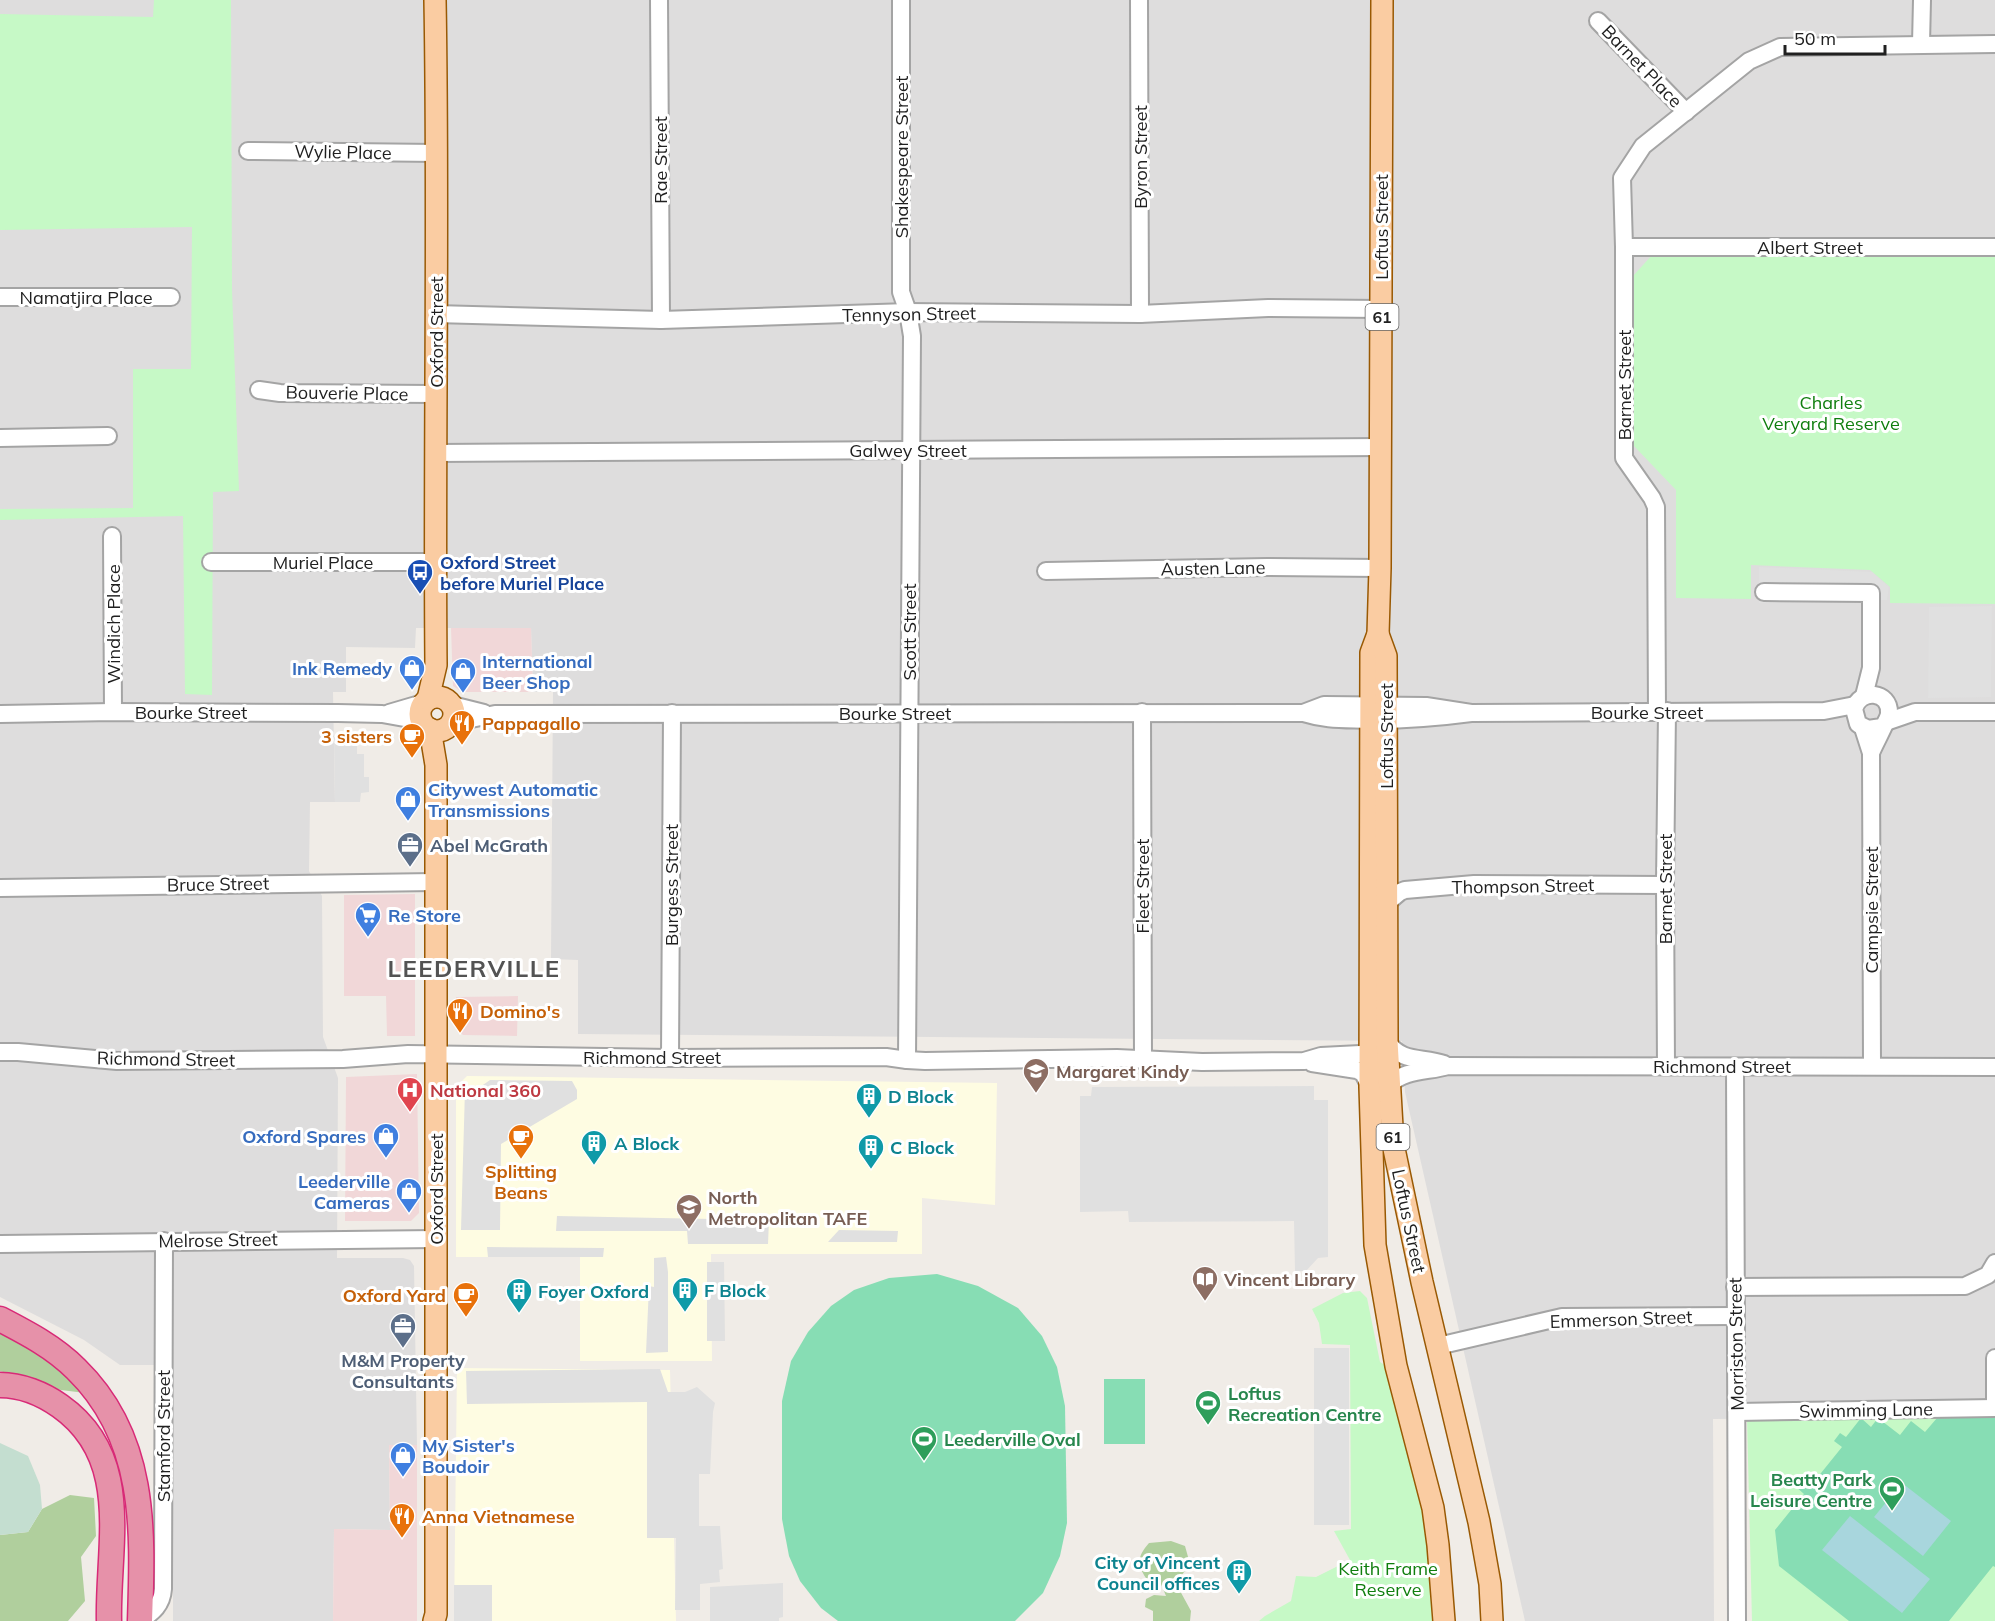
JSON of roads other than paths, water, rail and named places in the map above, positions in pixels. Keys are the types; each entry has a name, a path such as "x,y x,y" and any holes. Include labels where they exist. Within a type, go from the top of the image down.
{"highway":[{"path":"0,1319 38,1340 76,1368 91,1385 117,1425 135,1477 142,1523 140,1621"},
{"path":"0,1384 27,1389 49,1398 68,1412 82,1426 105,1464 113,1515 108,1617"}],"main road":[{"name":"Oxford Street","path":"435,0 438,153 435,314 435,562 438,714 435,882 436,1619"},
{"name":"Loftus Street","path":"1382,0 1381,447 1377,634 1386,656 1379,713 1382,1049"},
{"name":"Loftus Street","path":"1379,713 1387,903 1374,1215 1377,1260 1396,1366 1432,1508 1439,1556 1443,1621"},
{"name":"Loftus Street","path":"1380,1086 1486,1559 1492,1621"}],"street":[{"name":"Rae Street","path":"659,0 661,320"},
{"name":"Shakespeare Street","path":"900,0 901,292 908,312"},
{"name":"Byron Street","path":"1139,0 1140,314"},
{"path":"1921,44 1922,0"},
{"name":"Barnet Place","path":"1598,21 1686,112"},
{"name":"Barnet Street","path":"1666,1066 1662,712 1656,507 1624,458 1622,178 1643,146 1749,61 1780,47 1995,44"},
{"name":"Wylie Place","path":"248,151 438,153"},
{"name":"Albert Street","path":"1624,247 1995,247"},
{"name":"Namatjira Place","path":"0,297 171,297"},
{"name":"Tennyson Street","path":"435,314 661,320 908,312 1140,314 1268,308 1382,309"},
{"name":"Scott Street","path":"907,1060 912,336 908,312"},
{"name":"Bouverie Place","path":"259,390 280,393 435,394"},
{"path":"0,438 108,436"},
{"name":"Galwey Street","path":"436,453 1381,447"},
{"name":"Windich Place","path":"112,536 113,712"},
{"name":"Muriel Place","path":"211,562 435,562"},
{"name":"Austen Lane","path":"1046,571 1380,567"},
{"path":"1764,592 1871,593 1871,699 1854,715 1861,726 1873,730 1915,712"},
{"path":"1871,699 1915,712 1995,712"},
{"path":"1871,699 1889,711 1884,724"},
{"name":"Bourke Street","path":"0,714 113,712 382,714 1303,712 1324,719 1426,706 1471,712 1824,711 1871,699"},
{"name":"Bourke Street","path":"1824,711 1845,717 1861,726"},
{"name":"Fleet Street","path":"1142,712 1143,1061"},
{"name":"Burgess Street","path":"670,1058 672,713"},
{"name":"Campsie Street","path":"1871,753 1884,724"},
{"name":"Campsie Street","path":"1861,726 1871,753 1872,1066"},
{"name":"Bruce Street","path":"0,888 435,882"},
{"name":"Thompson Street","path":"1387,903 1405,890 1474,884 1665,885"},
{"name":"Richmond Street","path":"0,1052 117,1061 332,1059 436,1054 670,1058 886,1057 907,1060 1050,1061 1117,1058 1143,1061 1304,1061 1321,1056 1392,1049 1406,1057 1434,1060 1448,1066"},
{"name":"Richmond Street","path":"1304,1061 1321,1066 1357,1070 1380,1086 1413,1072 1432,1071 1448,1066 1995,1067"},
{"name":"Morriston Street","path":"1735,1067 1737,1621"},
{"name":"Melrose Street","path":"0,1244 436,1239"},
{"name":"Stamford Street","path":"140,1621 155,1611 161,1600 163,1589 164,1241"},
{"path":"1735,1287 1965,1286 1993,1275"},
{"name":"Emmerson Street","path":"1438,1346 1562,1317 1735,1316"},
{"path":"1995,1358 1995,1408"},
{"name":"Swimming Lane","path":"1737,1412 1995,1408"}],"water":[{"path":"1902,1483 1951,1521 1923,1556 1874,1517"},
{"path":"1850,1516 1930,1579 1902,1613 1822,1550"}],"place":[{"name":"Oxford Street before Muriel Place","path":"420,595"},
{"name":"Ink Remedy","path":"412,691"},
{"name":"International Beer Shop","path":"463,694"},
{"name":"Pappagallo","path":"462,746"},
{"name":"3 sisters","path":"412,759"},
{"name":"Citywest Automatic Transmissions","path":"408,822"},
{"name":"Abel McGrath","path":"410,868"},
{"name":"Re Store","path":"368,938"},
{"name":"Domino's","path":"460,1034"},
{"name":"Margaret Kindy","path":"1036,1094"},
{"name":"National 360","path":"410,1113"},
{"name":"D Block","path":"869,1119"},
{"name":"Oxford Spares","path":"386,1159"},
{"name":"Splitting Beans","path":"521,1160"},
{"name":"A Block","path":"594,1166"},
{"name":"C Block","path":"871,1170"},
{"name":"Leederville Cameras","path":"409,1214"},
{"name":"North Metropolitan TAFE","path":"689,1230"},
{"name":"Vincent Library","path":"1205,1302"},
{"name":"F Block","path":"685,1313"},
{"name":"Foyer Oxford","path":"519,1314"},
{"name":"Oxford Yard","path":"466,1318"},
{"name":"M&M Property Consultants","path":"403,1349"},
{"name":"Loftus Recreation Centre","path":"1208,1426"},
{"name":"Leederville Oval","path":"924,1462"},
{"name":"My Sister's Boudoir","path":"403,1478"},
{"name":"Beatty Park Leisure Centre","path":"1892,1512"},
{"name":"Anna Vietnamese","path":"402,1539"},
{"name":"City of Vincent Council offices","path":"1239,1595"}],"district":[{"name":"LEEDERVILLE","path":"474,968"}],"park label":[{"name":"Charles Veryard Reserve","path":"1831,412"},
{"name":"Keith Frame Reserve","path":"1388,1578"}]}
